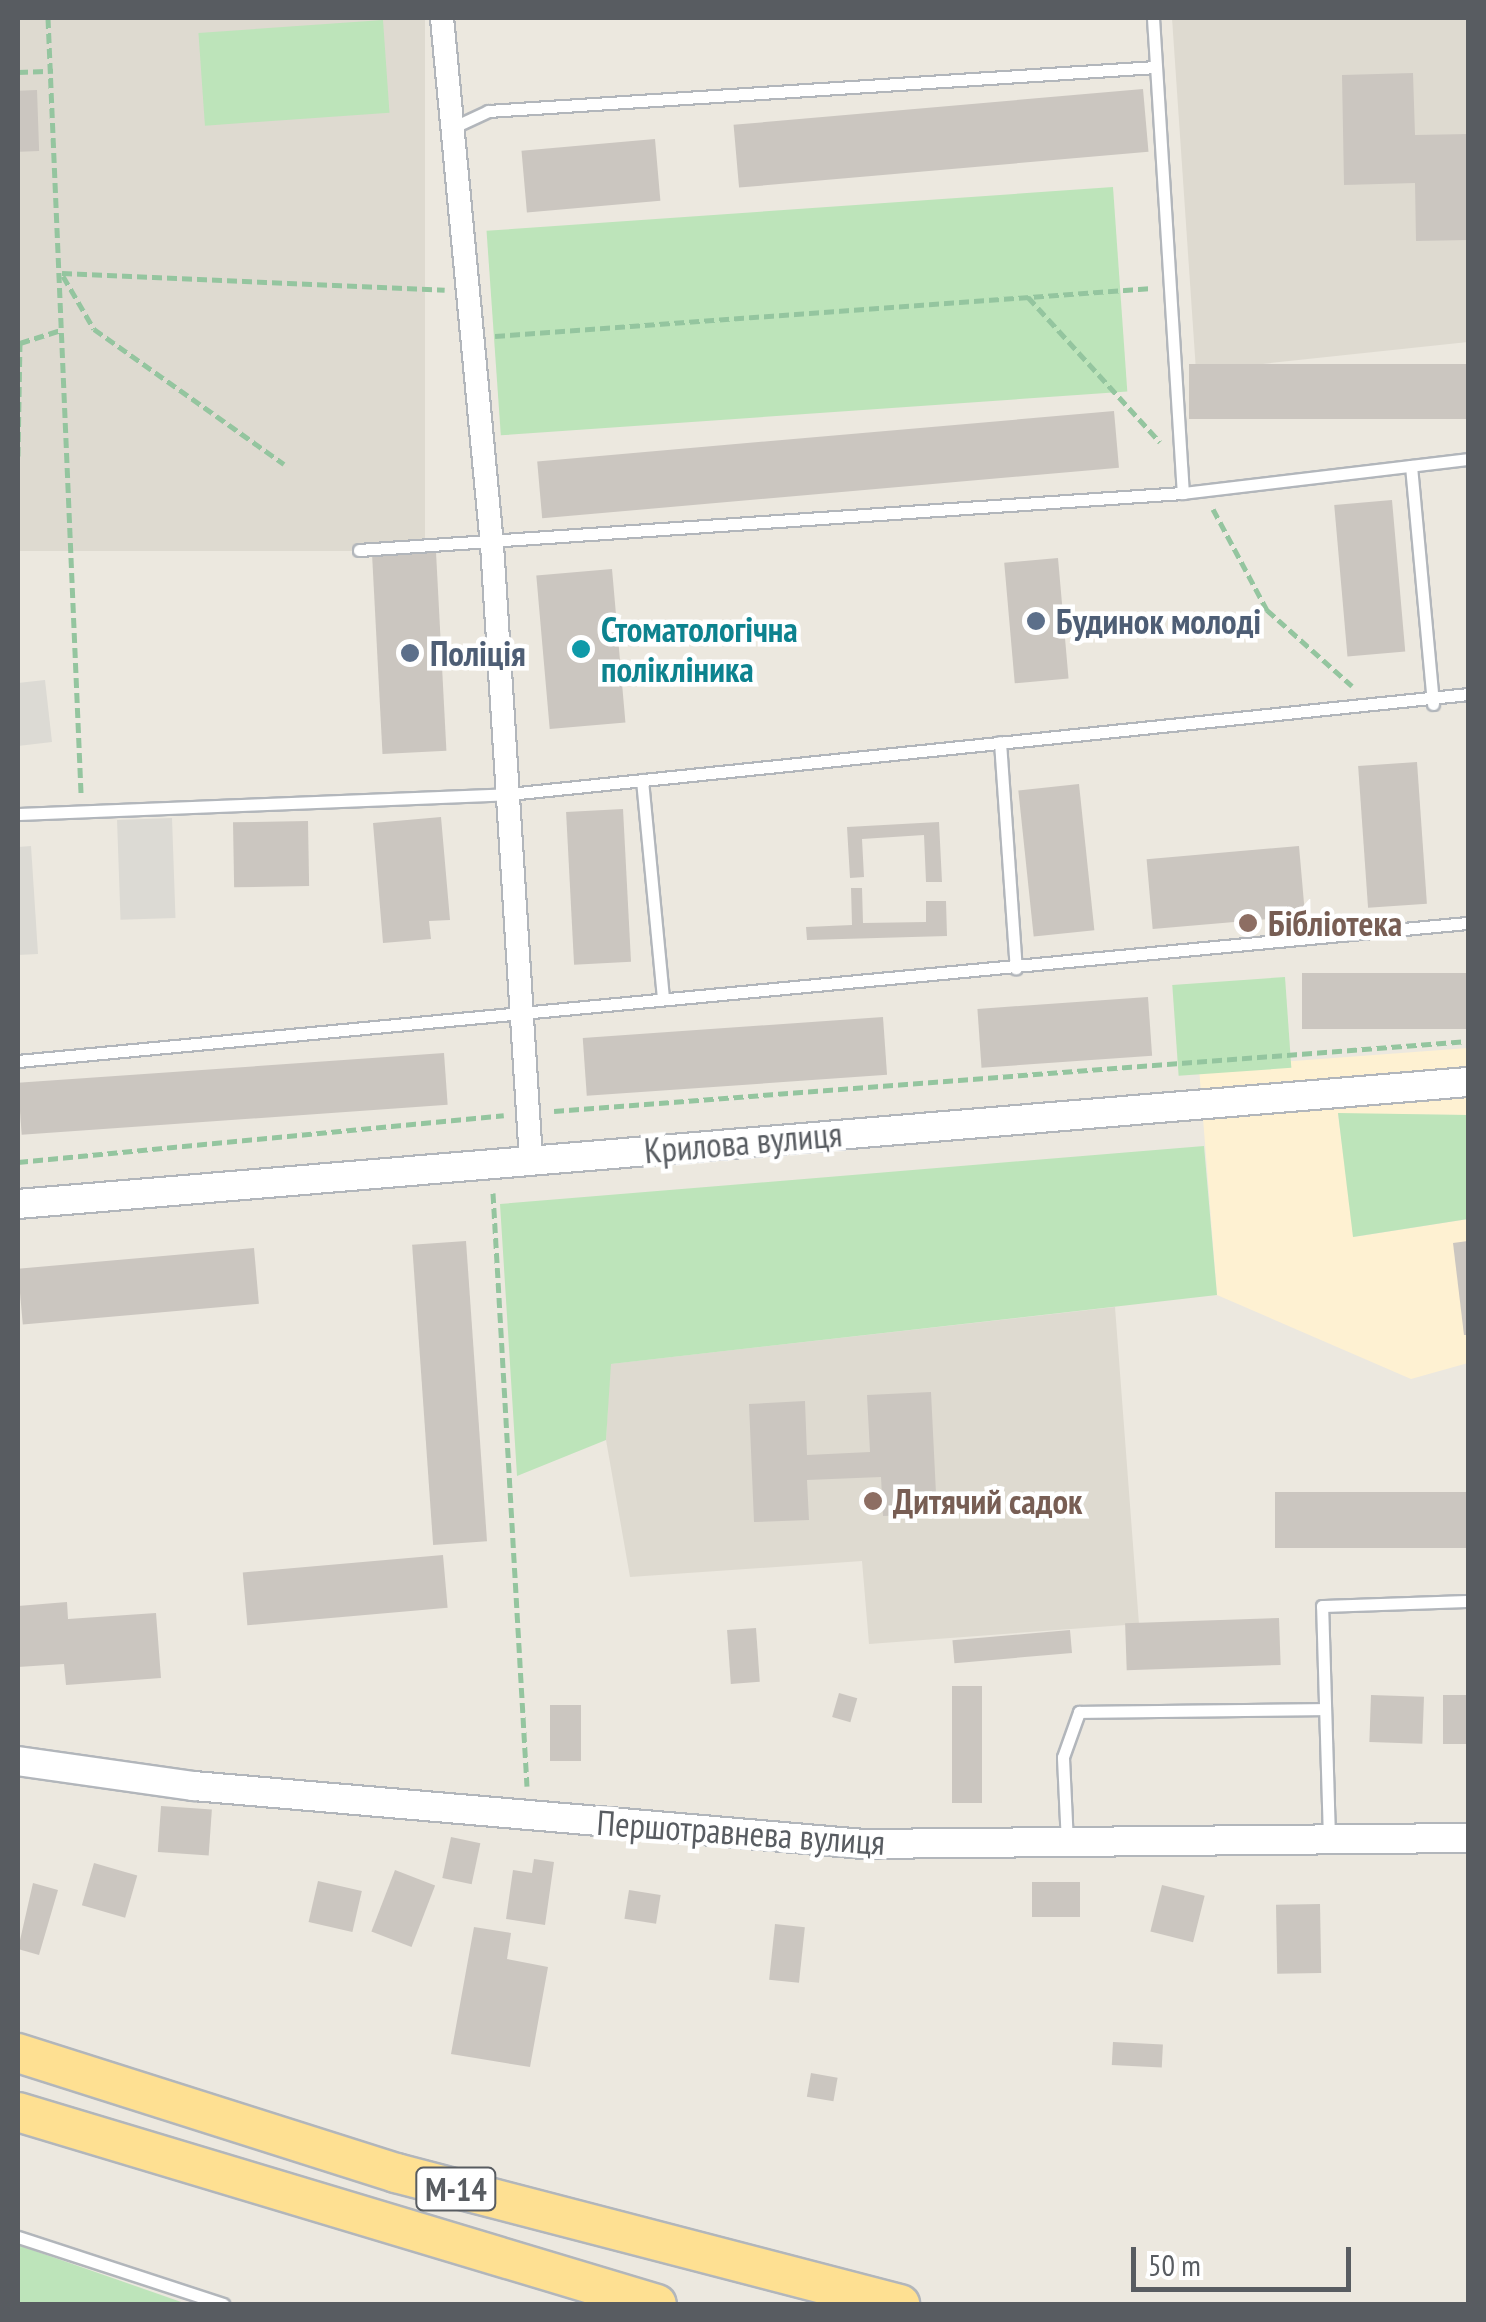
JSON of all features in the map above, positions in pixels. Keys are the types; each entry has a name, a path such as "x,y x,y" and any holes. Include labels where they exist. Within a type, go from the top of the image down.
{"highway":[{"name":"М-14","path":"18,2053 396,2173 900,2304"},
{"name":"М-14","path":"18,2112 657,2304"}],"street":[{"path":"442,18 492,545 525,1011 531,1159"},
{"name":"Крилова вулиця","path":"18,1204 1468,1082"},
{"name":"Першотравнева вулиця","path":"18,1761 528,1815 864,1844 1468,1838"}],"lane":[{"path":"1153,18 1183,493"},
{"path":"452,128 488,110 1156,66"},
{"path":"359,550 492,545 1183,493 1468,460"},
{"path":"1411,466 1433,704"},
{"path":"18,814 510,794 1000,742 1433,704 1468,694"},
{"path":"1000,742 1016,968"},
{"path":"642,780 662,999"},
{"path":"18,1061 1468,924"},
{"path":"1329,1842 1322,1606 1468,1601"},
{"path":"1067,1844 1063,1757 1079,1712 1326,1709"},
{"path":"18,2236 223,2304"}],"path":[{"path":"48,18 62,273 61,330 82,812"},
{"path":"18,72 52,72"},
{"path":"62,273 468,291"},
{"path":"62,273 94,329 284,464"},
{"path":"472,337 1170,286"},
{"path":"1028,296 1181,461"},
{"path":"18,456 20,343 61,330"},
{"path":"1204,491 1268,610 1319,664 1386,707"},
{"path":"18,1162 529,1113 1468,1041"},
{"path":"492,1180 528,1815"}],"shaded area":[{"path":"18,18 425,18 425,551 18,551"},
{"path":"1172,18 1468,18 1468,342 1196,371"},
{"path":"45,680 52,742 18,746 18,683"},
{"path":"172,818 175,918 121,920 117,820"},
{"path":"31,846 38,954 18,955 18,847"},
{"path":"1468,1048 1468,1115 1338,1114 1354,1237 1468,1219 1468,1363 1411,1379 1217,1295 1199,1068"},
{"name":"Дитячий садок","path":"1115,1307 1139,1624 869,1644 862,1561 630,1577 606,1440 610,1364"}],"green space":[{"path":"383,20 389,113 205,126 198,33"},
{"path":"1113,187 1127,392 501,435 487,231"},
{"path":"1285,977 1291,1068 1179,1076 1172,985"},
{"path":"1338,1113 1468,1115 1468,1219 1353,1237"},
{"path":"1204,1146 1217,1295 611,1364 606,1440 517,1476 500,1204"},
{"path":"18,2245 187,2304 18,2304"}],"building":[{"path":"1413,73 1415,135 1468,134 1468,240 1416,241 1415,183 1344,185 1342,75"},
{"path":"1143,89 1148,152 739,188 734,125"},
{"path":"37,90 39,151 20,152 18,91"},
{"path":"655,139 660,201 527,212 522,151"},
{"path":"1189,364 1468,364 1468,419 1189,419"},
{"path":"1114,411 1119,468 542,518 537,461"},
{"path":"1392,500 1405,651 1347,656 1334,505"},
{"name":"Поліція","path":"436,552 446,751 383,754 372,555"},
{"name":"Будинок молоді","path":"1058,558 1069,679 1015,683 1004,563"},
{"name":"Стоматологічна полікліника","path":"612,569 625,722 550,729 536,576"},
{"path":"1417,762 1427,904 1368,908 1358,766"},
{"path":"1079,784 1094,930 1034,937 1018,790"},
{"path":"623,809 631,962 574,965 566,812"},
{"path":"441,817 450,920 429,921 431,939 383,943 373,823"},
{"path":"308,821 309,886 234,887 233,822"},
{"path":"939,822 942,882 926,882 924,835 862,839 864,877 850,878 847,827"},
{"path":"1299,846 1305,916 1153,929 1147,859"},
{"path":"851,888 862,888 863,923 926,922 926,901 946,901 947,936 807,940 806,927 852,925"},
{"path":"1302,973 1468,973 1468,1029 1302,1029"},
{"path":"1148,997 1152,1056 982,1068 977,1009"},
{"path":"883,1017 887,1075 587,1096 583,1038"},
{"path":"444,1053 448,1105 22,1135 18,1083"},
{"path":"466,1241 487,1541 433,1545 412,1245"},
{"path":"1468,1241 1468,1335 1464,1335 1453,1243"},
{"path":"254,1248 259,1304 23,1324 18,1269"},
{"path":"931,1392 937,1514 883,1516 881,1477 807,1480 809,1520 754,1522 749,1404 805,1401 807,1455 870,1452 867,1395"},
{"path":"1275,1492 1468,1492 1468,1548 1275,1548"},
{"path":"443,1555 448,1608 247,1625 243,1573"},
{"path":"67,1602 68,1619 156,1613 161,1678 66,1685 64,1664 18,1667 18,1606"},
{"path":"1279,1618 1281,1665 1127,1670 1125,1623"},
{"path":"756,1628 760,1682 731,1684 727,1630"},
{"path":"1070,1630 1072,1653 954,1663 952,1640"},
{"path":"952,1686 982,1686 982,1803 952,1803"},
{"path":"839,1693 857,1698 850,1722 832,1717"},
{"path":"1371,1695 1424,1697 1422,1744 1369,1742"},
{"path":"1443,1695 1468,1695 1468,1744 1443,1744"},
{"path":"550,1705 581,1705 581,1761 550,1761"},
{"path":"161,1806 212,1810 209,1855 158,1852"},
{"path":"451,1837 480,1843 472,1884 442,1878"},
{"path":"534,1859 554,1862 545,1925 506,1919 513,1870 532,1873"},
{"path":"94,1863 137,1875 125,1918 82,1905"},
{"path":"395,1870 435,1885 411,1947 371,1932"},
{"path":"318,1881 362,1891 352,1932 309,1922"},
{"path":"1032,1882 1080,1882 1080,1917 1032,1917"},
{"path":"33,1883 58,1890 39,1955 18,1949"},
{"path":"1162,1885 1205,1896 1193,1942 1150,1932"},
{"path":"629,1890 661,1895 656,1924 624,1919"},
{"path":"1320,1904 1321,1973 1277,1974 1276,1905"},
{"path":"775,1924 805,1927 799,1983 769,1980"},
{"path":"474,1927 511,1933 507,1959 548,1967 530,2067 451,2054"},
{"path":"1113,2042 1163,2045 1162,2068 1112,2065"},
{"path":"811,2073 838,2078 833,2101 807,2097"}],"place":[{"name":"Будинок молоді","path":"1036,621"},
{"name":"Стоматологічна полікліника","path":"581,649"},
{"name":"Поліція","path":"410,653"},
{"name":"Бібліотека","path":"1248,923"},
{"name":"Дитячий садок","path":"873,1501"}]}
